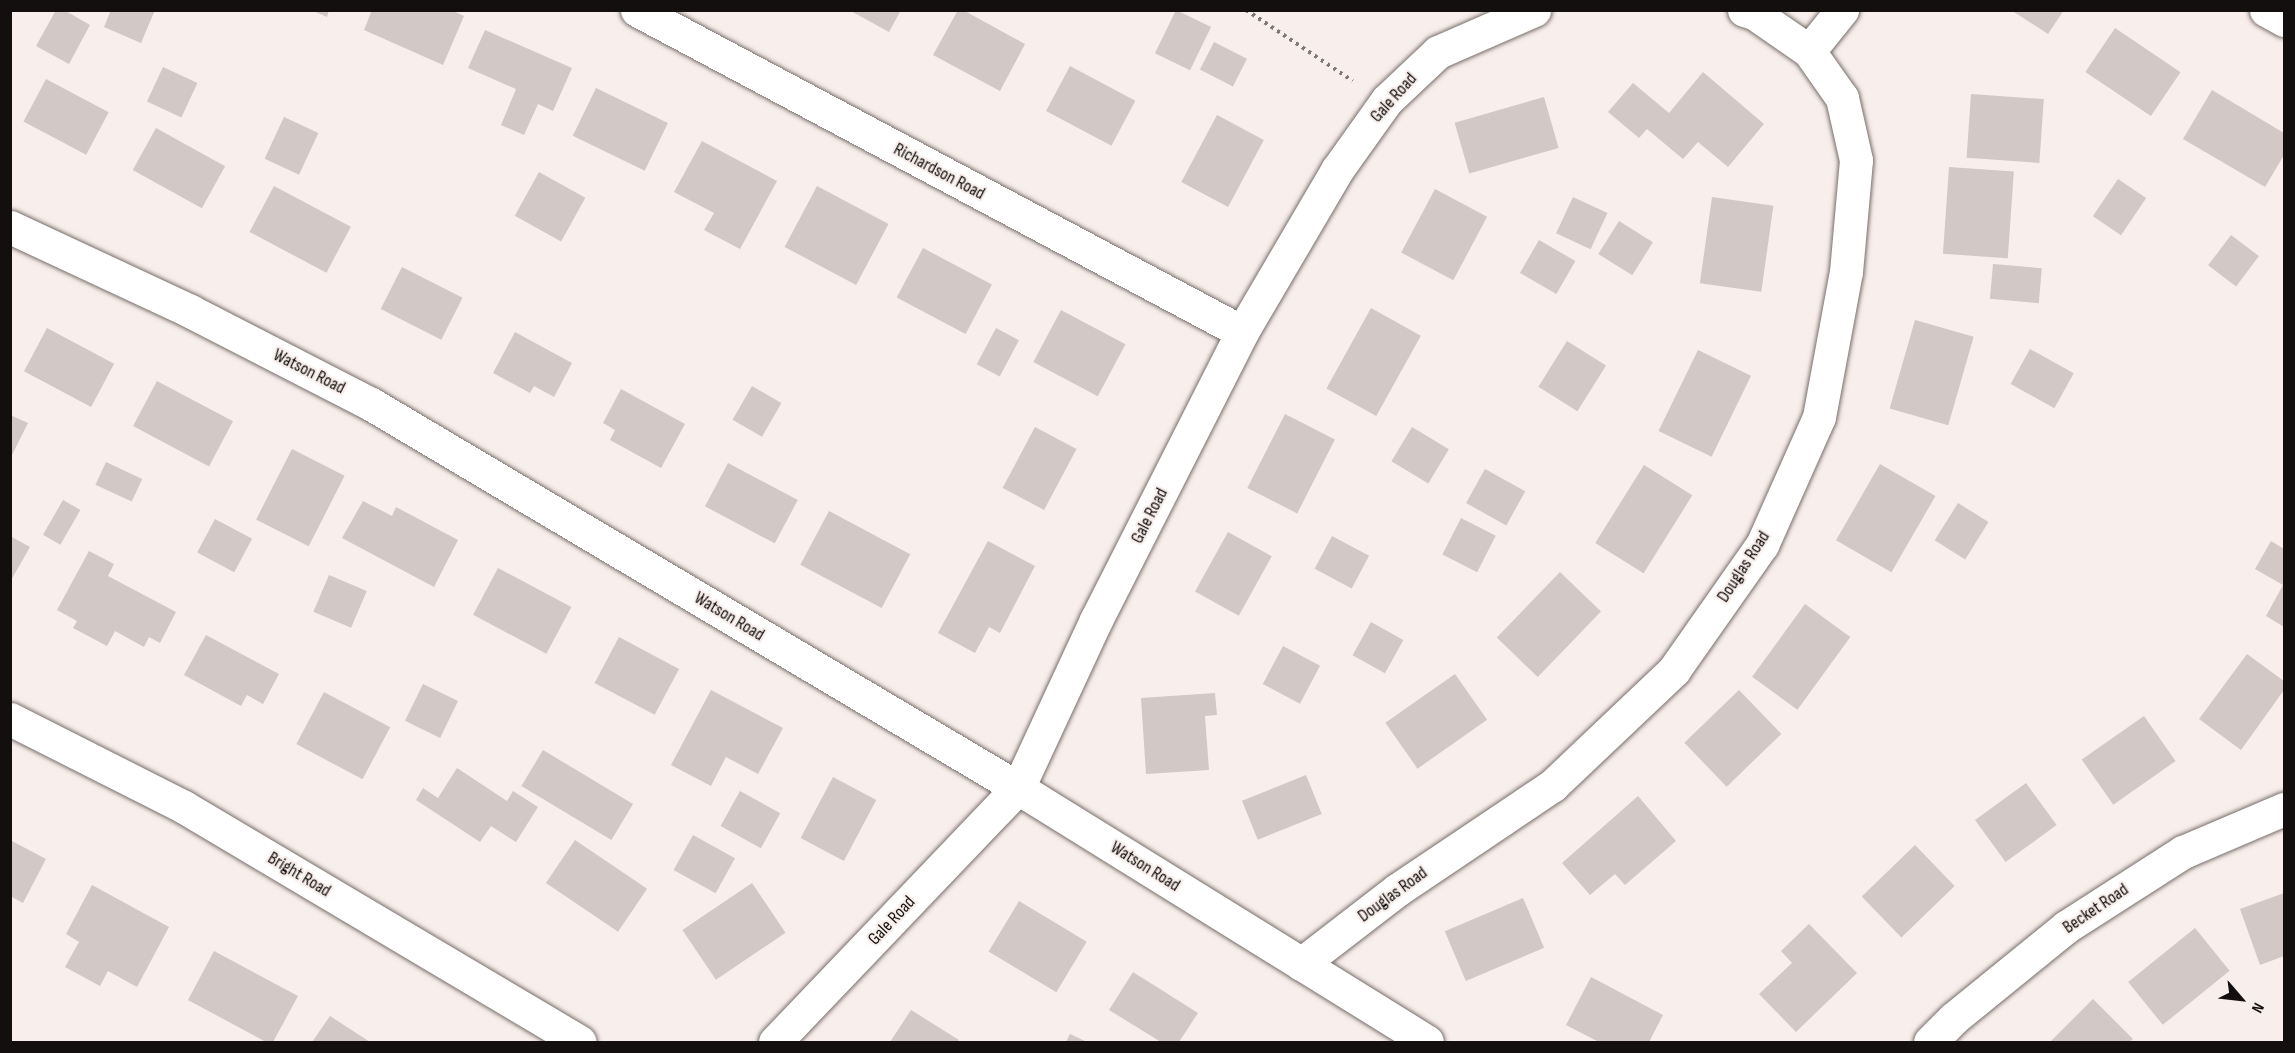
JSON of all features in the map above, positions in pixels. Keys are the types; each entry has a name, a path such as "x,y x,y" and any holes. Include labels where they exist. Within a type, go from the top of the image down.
{"street":[{"name":"Richardson Road","path":"638,10 1242,332"},
{"name":"Gale Road","path":"775,1042 1018,788 1096,620 1242,332 1337,170 1387,100 1438,52 1534,10"},
{"path":"1744,10 1754,13 1809,51 1842,10"},
{"path":"2266,10 2284,20"},
{"name":"Douglas Road","path":"1301,964 1397,890 1553,785 1674,670 1762,545 1819,417 1846,272 1856,160 1842,98 1809,51"},
{"name":"Watson Road","path":"10,227 190,311 371,404 1018,788 1427,1042"},
{"name":"Bright Road","path":"10,719 184,807 580,1042"},
{"name":"Becket Road","path":"1930,1042 1954,1018 2066,927 2183,852 2284,809"}],"path":[{"path":"1246,10 1355,82"}],"building":[{"path":"56,10 64,10 90,25 69,64 36,46"},
{"path":"111,10 155,10 141,43 104,27"},
{"path":"311,10 329,10 327,17"},
{"path":"372,10 451,10 464,16 443,65 364,30"},
{"path":"849,10 901,10 889,32"},
{"path":"958,10 963,10 1025,44 1000,91 933,55"},
{"path":"1176,10 1211,27 1190,70 1155,53"},
{"path":"2011,10 2064,10 2048,34"},
{"path":"2115,28 2180,72 2151,116 2085,72"},
{"path":"485,30 572,68 553,111 538,104 524,135 501,125 516,89 468,68"},
{"path":"1214,42 1247,59 1233,86 1200,70"},
{"path":"1070,66 1135,101 1111,146 1046,111"},
{"path":"163,67 197,83 181,117 147,101"},
{"path":"1703,72 1764,124 1728,167 1698,142 1683,159 1647,129 1639,138 1608,112 1633,83 1669,113"},
{"path":"46,79 109,112 86,155 23,121"},
{"path":"596,88 668,123 645,171 573,136"},
{"path":"2212,90 2284,133 2284,155 2265,187 2183,139"},
{"path":"1971,94 2044,99 2039,163 1967,158"},
{"path":"1544,97 1559,148 1469,174 1455,123"},
{"path":"1217,115 1264,140 1228,207 1181,182"},
{"path":"284,117 318,133 299,175 265,159"},
{"path":"156,128 225,166 202,208 133,170"},
{"path":"702,141 777,181 740,249 704,230 714,213 674,192"},
{"path":"1949,167 2014,172 2008,258 1943,254"},
{"path":"539,172 585,198 561,241 515,216"},
{"path":"2118,179 2146,198 2121,235 2093,216"},
{"path":"274,186 351,227 326,273 250,232"},
{"path":"817,186 889,224 856,285 785,247"},
{"path":"1435,189 1487,217 1453,280 1401,253"},
{"path":"1573,197 1607,213 1591,249 1556,233"},
{"path":"1712,197 1773,206 1761,292 1700,283"},
{"path":"1619,221 1653,242 1632,275 1598,254"},
{"path":"2231,235 2259,256 2236,286 2208,265"},
{"path":"1539,240 1575,261 1556,294 1520,273"},
{"path":"923,248 992,285 966,334 897,297"},
{"path":"1993,264 2042,268 2039,303 1990,299"},
{"path":"402,267 463,298 441,340 381,309"},
{"path":"1371,308 1421,336 1376,416 1326,388"},
{"path":"1061,310 1125,344 1098,396 1033,362"},
{"path":"1915,320 1974,337 1948,425 1890,408"},
{"path":"47,328 114,364 91,407 24,371"},
{"path":"996,328 1019,340 1000,376 977,364"},
{"path":"515,332 572,363 554,397 534,386 530,393 493,373"},
{"path":"1567,341 1606,365 1577,411 1538,387"},
{"path":"2030,349 2074,373 2054,408 2011,384"},
{"path":"1698,350 1751,376 1712,457 1659,431"},
{"path":"157,381 233,421 209,466 133,426"},
{"path":"752,386 781,403 762,437 732,420"},
{"path":"621,389 685,424 661,468 610,440 615,430 603,423"},
{"path":"1285,414 1335,439 1297,513 1247,488"},
{"path":"10,415 28,423 10,459"},
{"path":"1035,427 1076,449 1044,510 1003,488"},
{"path":"1412,427 1449,449 1428,483 1391,461"},
{"path":"292,449 345,476 309,546 256,519"},
{"path":"106,462 142,479 132,502 95,485"},
{"path":"728,463 798,500 775,543 705,506"},
{"path":"1880,464 1935,496 1891,572 1836,540"},
{"path":"1644,465 1692,495 1644,573 1595,543"},
{"path":"1485,469 1525,491 1506,525 1466,503"},
{"path":"63,500 80,510 60,545 43,535"},
{"path":"363,501 392,516 396,507 458,540 434,587 342,538"},
{"path":"1958,503 1989,522 1965,559 1935,540"},
{"path":"829,511 910,554 882,608 800,565"},
{"path":"1461,518 1496,536 1477,572 1442,555"},
{"path":"215,519 252,539 234,572 197,553"},
{"path":"1228,532 1272,556 1239,616 1195,591"},
{"path":"10,536 30,547 10,582"},
{"path":"1332,536 1369,556 1352,588 1315,569"},
{"path":"988,541 1035,566 1000,633 989,627 975,653 938,633"},
{"path":"2271,541 2284,549 2284,627 2266,616 2283,585 2255,569"},
{"path":"89,551 114,564 108,576 176,612 160,643 149,637 144,647 115,631 107,646 73,628 77,621 57,610"},
{"path":"498,568 571,607 546,654 473,615"},
{"path":"1560,572 1601,612 1538,677 1497,637"},
{"path":"329,575 367,591 351,628 313,612"},
{"path":"1805,604 1850,637 1797,710 1752,677"},
{"path":"1371,622 1403,640 1385,673 1353,655"},
{"path":"206,635 279,674 263,704 247,695 241,706 184,675"},
{"path":"619,637 679,669 655,715 595,683"},
{"path":"1283,646 1320,666 1300,704 1263,684"},
{"path":"2247,654 2284,681 2284,690 2241,750 2199,719"},
{"path":"1455,674 1487,720 1417,769 1385,723"},
{"path":"423,684 458,701 440,738 405,721"},
{"path":"711,690 783,728 758,774 726,757 711,786 671,765"},
{"path":"1739,690 1781,734 1727,787 1684,743"},
{"path":"324,692 390,727 363,779 296,744"},
{"path":"1215,693 1217,715 1205,716 1209,770 1146,774 1141,698"},
{"path":"2144,716 2176,761 2113,805 2082,760"},
{"path":"543,750 633,804 611,840 521,786"},
{"path":"457,768 507,801 513,791 538,807 516,842 491,826 480,842 416,800 423,788 438,798"},
{"path":"1306,775 1322,814 1258,840 1242,801"},
{"path":"833,777 876,800 844,861 801,838"},
{"path":"2026,783 2057,825 2006,862 1975,820"},
{"path":"740,791 780,813 761,848 721,826"},
{"path":"1638,796 1676,841 1625,885 1615,874 1590,895 1562,863"},
{"path":"693,835 735,858 716,893 674,870"},
{"path":"10,840 46,859 23,903 10,896"},
{"path":"575,840 647,889 618,932 546,883"},
{"path":"1915,845 1955,886 1901,937 1862,896"},
{"path":"752,883 786,933 716,980 682,930"},
{"path":"92,885 169,927 137,987 108,971 100,986 65,967 79,942 66,934"},
{"path":"2284,893 2284,956 2260,965 2240,909"},
{"path":"1523,898 1544,948 1466,981 1445,931"},
{"path":"1019,901 1087,942 1056,992 989,952"},
{"path":"1809,924 1857,973 1796,1032 1759,994 1792,963 1781,951"},
{"path":"2195,928 2230,971 2163,1025 2128,982"},
{"path":"214,951 298,996 273,1042 266,1042 188,1000"},
{"path":"1133,972 1198,1013 1179,1042 1161,1042 1109,1010"},
{"path":"1591,977 1663,1015 1649,1042 1599,1042 1566,1025"},
{"path":"2093,999 2133,1039 2129,1042 2050,1042"},
{"path":"911,1010 959,1040 957,1042 890,1042"},
{"path":"330,1016 370,1042 312,1042"},
{"path":"1070,1034 1087,1042 1066,1042"}]}
